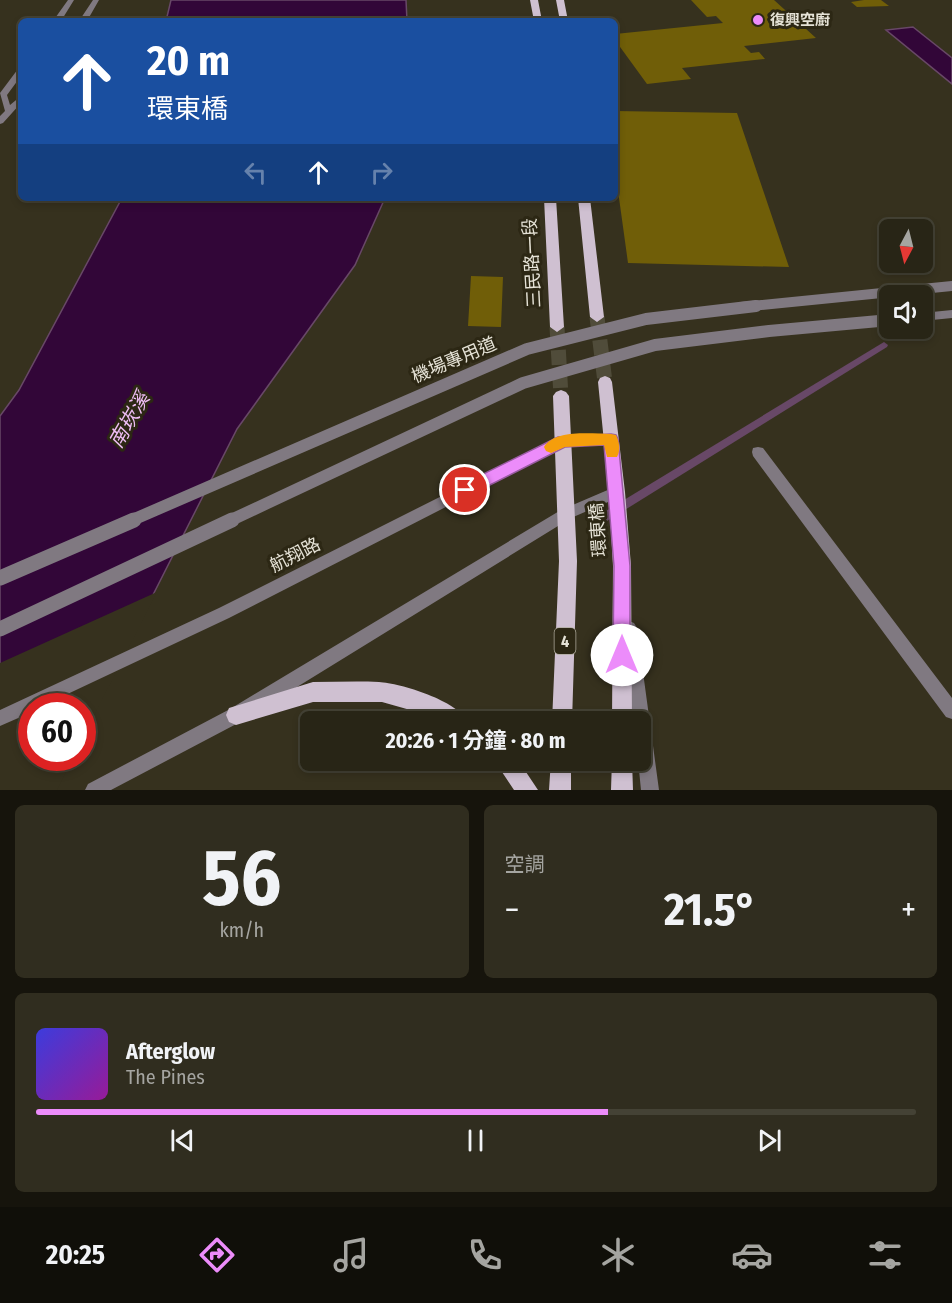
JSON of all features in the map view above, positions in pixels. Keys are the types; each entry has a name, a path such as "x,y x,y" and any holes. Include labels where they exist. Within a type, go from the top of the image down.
{"main road":[{"path":"534,0 537,18"},
{"path":"560,0 563,18"},
{"name":"三民路一段","path":"550,201 557,327"},
{"path":"584,201 597,317"},
{"path":"604,382 617,492"},
{"name":"4","path":"561,396 568,561 562,711"},
{"name":"環東橋","path":"617,492 622,566 622,711"},
{"path":"236,715 313,692 382,692 443,711"},
{"path":"512,771 527,790"},
{"path":"560,790 561,771"},
{"path":"622,771 622,790"}],"street":[{"path":"59,18 71,0"},
{"path":"85,18 96,0"},
{"path":"9,112 3,95 18,75"},
{"path":"0,121 18,102"},
{"name":"機場專用道","path":"0,578 527,349 646,319 952,286"},
{"path":"933,316 952,314"},
{"path":"0,629 523,383 656,345 780,329 879,321"},
{"name":"航翔路","path":"0,718 224,613 563,441 611,439"},
{"path":"758,452 952,711"},
{"path":"94,790 236,715 566,514 617,492"},
{"path":"622,566 650,790"}],"water":[{"path":"171,0 406,0 407,18 167,18"},
{"path":"913,27 952,58 952,84 886,30"},
{"name":"南崁溪","path":"120,201 384,201 355,265 237,429 96,707 96,693 18,693 19,771 0,790 0,416 19,390"}],"pier":[{"path":"157,592 96,711 96,693 18,693 18,771 66,771 57,790 0,790 0,663"}],"building":[{"path":"691,0 774,0 816,38 744,46 751,53 759,52 765,59 682,68 691,79 647,84 618,44 618,34 723,23 716,16 707,17"},
{"path":"881,0 889,6 857,7 851,2"},
{"path":"618,111 737,113 789,267 628,263 618,191"},
{"path":"471,276 503,277 501,327 468,326"}],"waterway":[{"path":"595,523 884,345"}],"tunnel":[{"path":"597,317 605,382"},
{"path":"557,327 561,396"}],"slow traffic":[{"path":"551,447 563,441 611,439 612,452"}],"place":[{"name":"復興空廚","path":"758,20"}],"route":[{"path":"465,490 563,441 611,439 622,566 622,655"}]}
